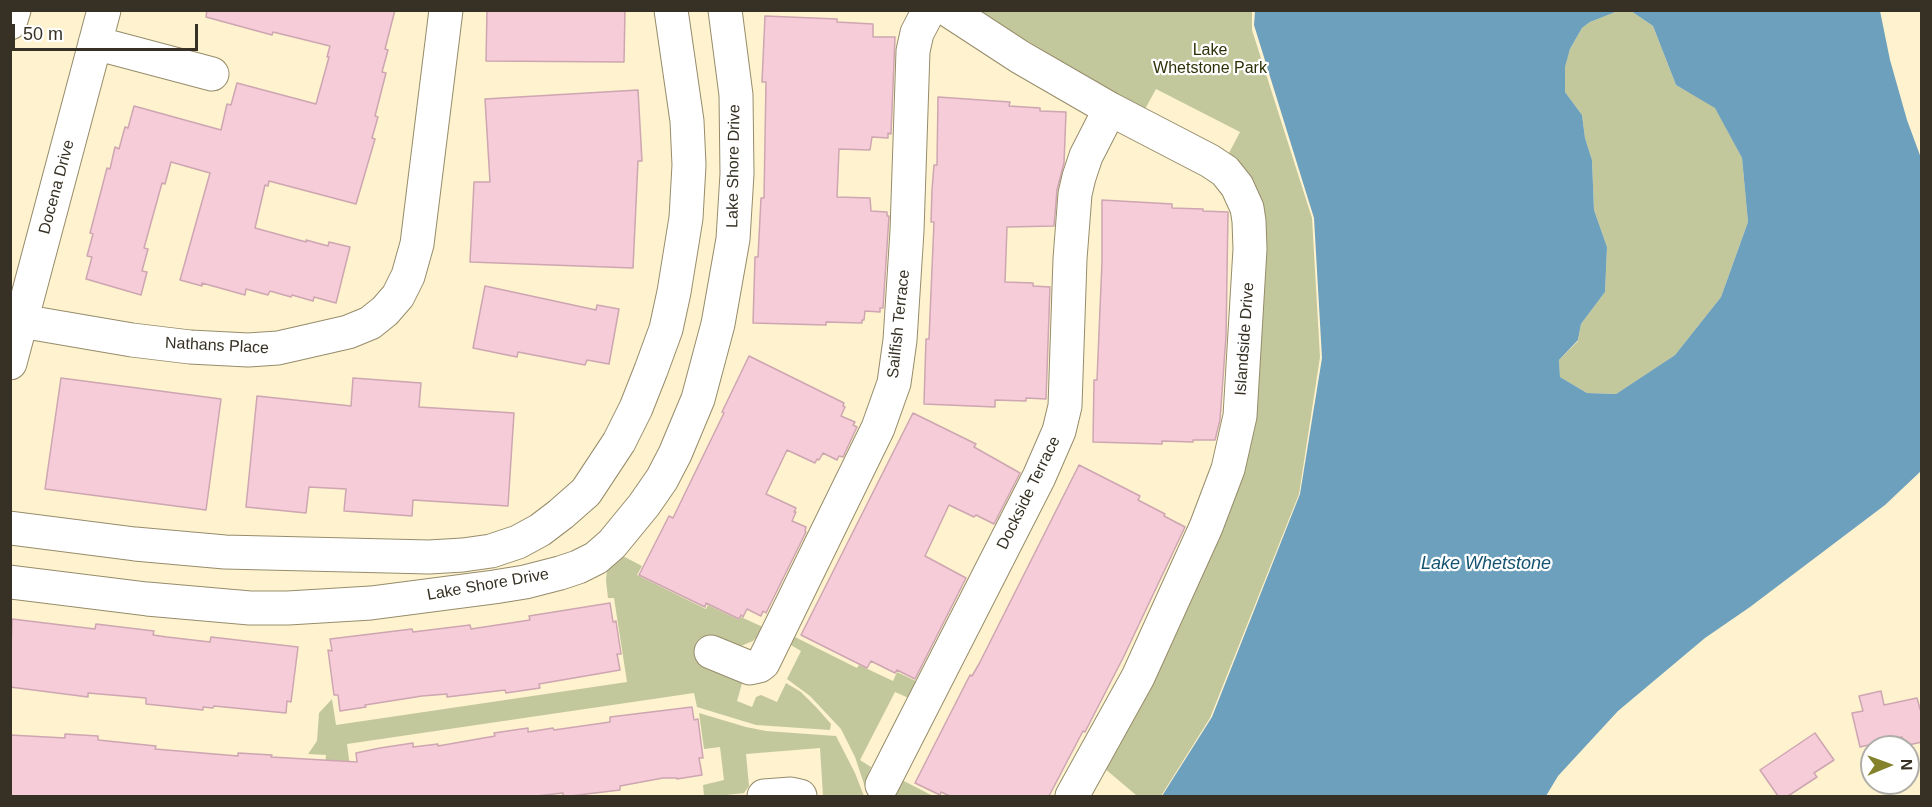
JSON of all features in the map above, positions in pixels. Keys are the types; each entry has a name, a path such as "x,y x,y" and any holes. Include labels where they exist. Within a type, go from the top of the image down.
{"street":[{"path":"10,23 14,10"},
{"name":"Docena Drive","path":"10,363 104,10"},
{"name":"Nathans Place","path":"21,321 141,341 248,350 289,346 348,332 370,323 398,296 408,276 417,244 446,10"},
{"name":"Lake Shore Drive","path":"10,528 135,544 225,552 429,557 463,555 500,548 518,542 540,530 561,514 586,492 619,442 636,408 666,329 686,218 689,165 687,121 671,10"},
{"name":"Lake Shore Drive","path":"10,582 157,600 250,608 288,608 371,603 525,582 578,567 596,558 632,521 662,479 671,462 688,427 698,399 718,324 733,239 737,174 736,95 725,10"},
{"name":"Sailfish Terrace","path":"711,652 750,668 763,663 878,429 894,383 900,340 913,51 917,33 929,10"},
{"name":"Islandside Drive","path":"948,10 1020,57 1110,109 1210,161 1225,171 1237,186 1247,208 1250,249 1240,416 1228,469 1206,527 1143,667 1072,796"},
{"path":"95,42 212,74"},
{"name":"Dockside Terrace","path":"882,784 1039,477 1059,431 1065,406 1070,259 1076,194 1086,156 1110,109"},
{"path":"764,796 790,794 800,796"}],"green space":[{"name":"Lake Whetstone Park","path":"978,11 1252,11 1252,30 1312,218 1320,357 1299,494 1210,718 1161,796 1132,796 1136,795 1104,768 1126,733 1161,664 1230,510 1249,175 1229,153 1240,132 1156,89 1144,111"},
{"path":"1618,11 1631,11 1653,26 1676,85 1715,107 1742,158 1748,222 1721,297 1675,355 1616,394 1587,393 1560,377 1559,360 1578,341 1581,324 1605,292 1607,247 1594,210 1592,160 1585,138 1582,115 1565,92 1565,66 1570,49 1582,28 1590,22"},
{"path":"617,553 642,566 637,575 706,609 708,605 739,620 741,617 765,628 753,641 741,646 710,636 702,653 743,680 737,701 752,707 756,697 761,695 777,702 786,683 801,692 816,707 831,724 830,730 756,725 697,707 694,693 347,744 350,767 323,785 326,755 308,754 317,741 319,713 332,699 336,725 627,682 614,598 608,598 606,581 607,568"},
{"path":"787,633 857,668 859,665 893,681 897,672 922,684 911,699 895,692 860,760 871,767 867,776 882,784 870,796 868,796 855,757 841,729 810,696 787,679 801,651 789,644"},
{"path":"699,713 766,731 836,736 864,796 823,796 820,748 746,754 749,786 744,793 704,796 703,785 724,780 720,747 704,749"},
{"path":"900,779 933,796 874,796"}],"water":[{"name":"Lake Whetstone","path":"1255,11 1618,11 1590,22 1582,28 1570,49 1565,67 1565,92 1582,115 1585,138 1592,160 1594,210 1607,247 1605,292 1581,324 1578,340 1559,360 1560,377 1587,393 1616,394 1675,355 1721,297 1748,222 1742,158 1715,108 1676,85 1653,26 1631,11 1880,11 1890,60 1907,120 1921,158 1921,471 1885,505 1750,607 1705,638 1618,711 1558,776 1546,796 1162,796 1212,717 1300,494 1322,358 1314,218 1254,25"}],"building":[{"path":"207,10 395,10 385,49 388,50 382,72 386,73 375,116 378,117 372,138 375,139 356,204 269,181 268,186 265,185 255,228 306,242 306,240 328,246 329,242 350,247 336,303 314,297 313,301 292,295 291,297 270,291 268,295 246,289 245,295 202,283 202,286 180,280 210,173 171,162 165,184 162,183 144,248 148,249 142,271 147,272 141,295 86,279 92,257 87,256 93,234 90,233 107,168 110,169 115,147 119,149 134,106 221,130 227,104 231,105 237,83 316,104 330,46 273,32 272,35 206,17"},
{"path":"487,10 625,10 624,62 486,61"},
{"path":"765,16 837,19 837,22 873,24 873,37 895,37 891,134 888,133 888,138 872,137 870,150 839,149 837,197 870,198 871,211 887,212 889,216 883,308 880,308 880,312 865,311 862,323 826,322 826,325 753,323 755,257 758,257 761,198 764,198 766,82 762,82"},
{"path":"638,90 642,161 638,161 633,268 470,262 474,182 490,182 485,99"},
{"path":"938,97 1010,102 1009,106 1066,112 1064,163 1057,190 1054,226 1007,227 1005,282 1033,283 1033,286 1050,287 1046,399 995,400 995,407 924,404 934,222 931,222 932,190 934,165 937,165"},
{"path":"1102,200 1172,204 1172,208 1228,212 1226,336 1220,420 1215,440 1162,441 1162,444 1093,442 1094,380 1097,380 1102,262"},
{"path":"485,286 596,310 597,305 619,309 609,364 587,360 585,365 518,352 517,357 473,348"},
{"path":"749,356 844,403 845,407 841,416 855,422 853,425 857,427 843,457 839,456 837,460 823,453 815,463 787,450 766,494 796,508 792,521 806,527 806,532 766,613 763,611 761,616 747,609 743,617 741,615 739,619 706,603 705,607 639,575 669,516 673,518"},
{"path":"61,378 221,399 206,510 45,489"},
{"path":"353,378 421,383 419,407 514,413 508,506 413,500 412,516 344,511 346,489 309,487 306,513 246,507 257,396 351,406"},
{"path":"913,413 976,444 974,447 1020,473 994,524 949,505 925,556 966,578 915,679 897,670 895,673 871,661 867,668 801,635"},
{"path":"1079,465 1140,496 1138,500 1185,527 1124,656 1049,796 950,796 941,792 940,795 915,783 970,675 972,676 979,664"},
{"path":"610,603 613,622 616,621 621,654 617,654 620,670 539,684 540,688 506,693 505,690 447,697 447,694 422,696 340,711 338,695 334,695 328,650 332,651 330,639 412,629 413,632 470,625 471,629 530,620 529,616"},
{"path":"12,619 95,629 96,624 154,631 153,635 210,642 211,637 298,647 291,702 287,701 286,713 214,706 213,708 203,707 203,710 146,704 146,698 88,693 88,697 10,687"},
{"path":"1881,691 1884,705 1917,698 1922,716 1922,742 1920,742 1920,735 1860,735 1860,747 1852,713 1863,711 1859,696"},
{"path":"692,707 694,720 698,719 703,758 699,758 702,775 677,779 663,778 620,786 620,790 570,796 563,796 563,793 536,796 10,796 10,735 65,738 65,734 98,736 98,740 156,746 155,749 357,762 356,753 380,748 413,743 413,747 438,744 438,746 495,736 494,733 528,728 528,732 553,728 554,730 610,722 610,717"},
{"path":"1815,733 1834,760 1814,773 1817,777 1788,796 1778,796 1760,770"}]}
